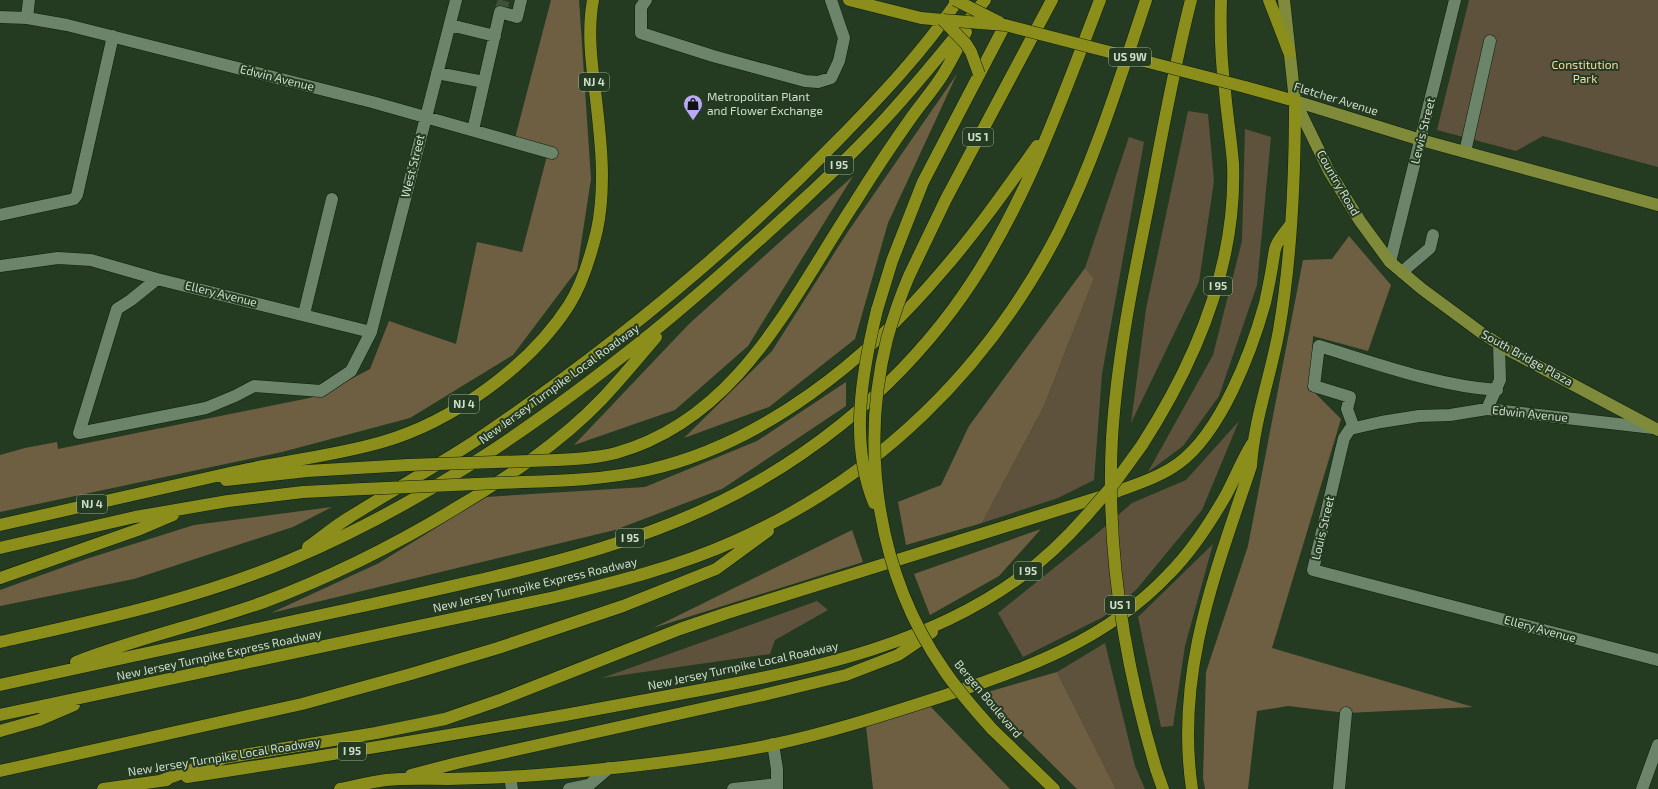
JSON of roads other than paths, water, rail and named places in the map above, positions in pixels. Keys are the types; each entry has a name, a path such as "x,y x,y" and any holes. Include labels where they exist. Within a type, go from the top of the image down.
{"highway":[{"name":"NJ 4","path":"0,525 183,483 357,448 399,436 444,416 471,399 511,369 545,336 563,314 577,290 590,257 599,217 602,184 602,158 590,42 593,0"},
{"name":"Fletcher Avenue","path":"849,0 920,18 1005,25 1295,101"},
{"path":"291,560 348,518 442,462 542,394 594,356 689,279 773,204 849,129 914,58 942,23 957,0"},
{"name":"Fletcher Avenue","path":"957,0 1005,25"},
{"path":"183,483 314,471 557,460 608,455 645,443 662,435 693,416 736,376 780,323 842,222 897,138 942,76 985,0"},
{"name":"New Jersey Turnpike Local Roadway","path":"0,642 166,602 235,581 291,560 393,511 475,463 586,384 676,314 781,220 876,128 919,81 985,0"},
{"name":"US 1","path":"883,527 875,464 874,433 876,402 887,340 895,312 908,276 946,199 1052,0"},
{"name":"New Jersey Turnpike Express Roadway","path":"0,684 400,598 537,566 633,538 705,509 739,492 779,469 834,431 897,373 935,331 971,283 1006,224 1050,129 1100,0"},
{"name":"New Jersey Turnpike Express Roadway","path":"0,715 555,597 627,579 673,565 734,541 803,506 868,463 924,414 976,358 1021,297 1058,231 1083,179 1114,98 1146,0"},
{"name":"US 1","path":"1163,789 1140,710 1126,650 1114,559 1110,469 1114,405 1124,330 1166,114 1191,0"},
{"name":"New Jersey Turnpike Local Roadway","path":"103,789 468,732 810,668 862,653 905,638 985,600 1021,577 1056,548 1086,516 1113,485 1142,445 1169,399 1199,338 1215,296 1226,252 1232,207 1233,177 1222,60 1221,0"},
{"path":"1269,0 1289,52"},
{"path":"943,20 971,52 979,74"},
{"path":"883,527 867,483 863,466 860,434 863,382 871,336 888,272 910,214 939,150 1005,25"},
{"path":"1192,789 1189,764 1188,720 1191,676 1196,648 1208,596 1250,466 1252,444 1279,330 1295,176 1295,101"},
{"path":"0,548 135,517 279,494 591,479 649,469 708,451 744,435 789,408 844,367 892,325 917,300 968,240 1050,129"},
{"path":"160,781 224,758 376,733 445,719 507,698 680,629 1116,492 1158,476 1179,464 1197,448 1205,439 1218,417 1235,384 1258,325 1269,286 1276,244 1291,224"},
{"path":"39,676 113,648 212,619 280,595 365,558 434,522 508,476 541,453 574,425 602,399 676,314"},
{"path":"340,789 385,783 511,783 609,768 720,754 773,744 910,707 1045,660 1095,634 1142,601 1181,562 1206,529 1252,444"},
{"path":"0,771 302,704 411,674 543,633 623,606 716,570 803,506"},
{"path":"0,578 140,529 191,508"},
{"name":"Bergen Boulevard","path":"883,527 901,588 928,644 954,684 992,729 1054,789"},
{"path":"385,783 457,763 846,675 898,655 959,613"},
{"path":"0,731 39,720 99,694"}],"main road":[{"name":"Country Road","path":"1284,0 1295,101 1329,172 1360,221 1390,262"},
{"name":"Fletcher Avenue","path":"1295,101 1421,140 1658,205"},
{"name":"South Bridge Plaza","path":"1390,262 1452,312 1499,344 1656,429"}],"street":[{"path":"27,18 29,0"},
{"name":"West Street","path":"157,279 117,309 79,433 206,408 254,386 321,391 350,371 371,332 456,0"},
{"path":"473,130 500,12 517,17 521,0"},
{"path":"646,0 641,7 641,33 713,56 805,81 818,82 832,78 840,61 844,38 831,0"},
{"name":"Lewis Street","path":"1390,262 1456,0"},
{"name":"Edwin Avenue","path":"0,17 27,18 67,25 113,36 358,98 552,153"},
{"path":"450,26 495,36"},
{"path":"0,215 74,199 77,195 113,36"},
{"path":"1465,152 1490,41"},
{"path":"437,72 484,82"},
{"path":"304,314 332,199"},
{"path":"1402,272 1430,248 1433,235"},
{"name":"Ellery Avenue","path":"0,266 51,258 91,260 157,279 304,314 371,332"},
{"path":"1487,409 1497,390 1500,380 1499,344"},
{"path":"1354,428 1347,409 1350,397 1314,386 1319,346 1428,377 1473,388 1497,390"},
{"name":"Edwin Avenue","path":"1354,428 1411,417 1450,415 1487,409 1656,429"},
{"name":"Louis Street","path":"1354,428 1350,429 1344,438 1313,570 1421,598"},
{"name":"Ellery Avenue","path":"1421,598 1658,660"},
{"path":"1339,789 1346,713"},
{"path":"733,789 777,787 777,769 773,744"},
{"path":"1642,789 1658,745"},
{"path":"569,789 589,785 609,768"}],"tunnel":[{"path":"500,12 504,0"}],"place":[{"name":"Metropolitan Plant and Flower Exchange","path":"693,121"}],"park label":[{"name":"Constitution Park","path":"1585,72"}]}
